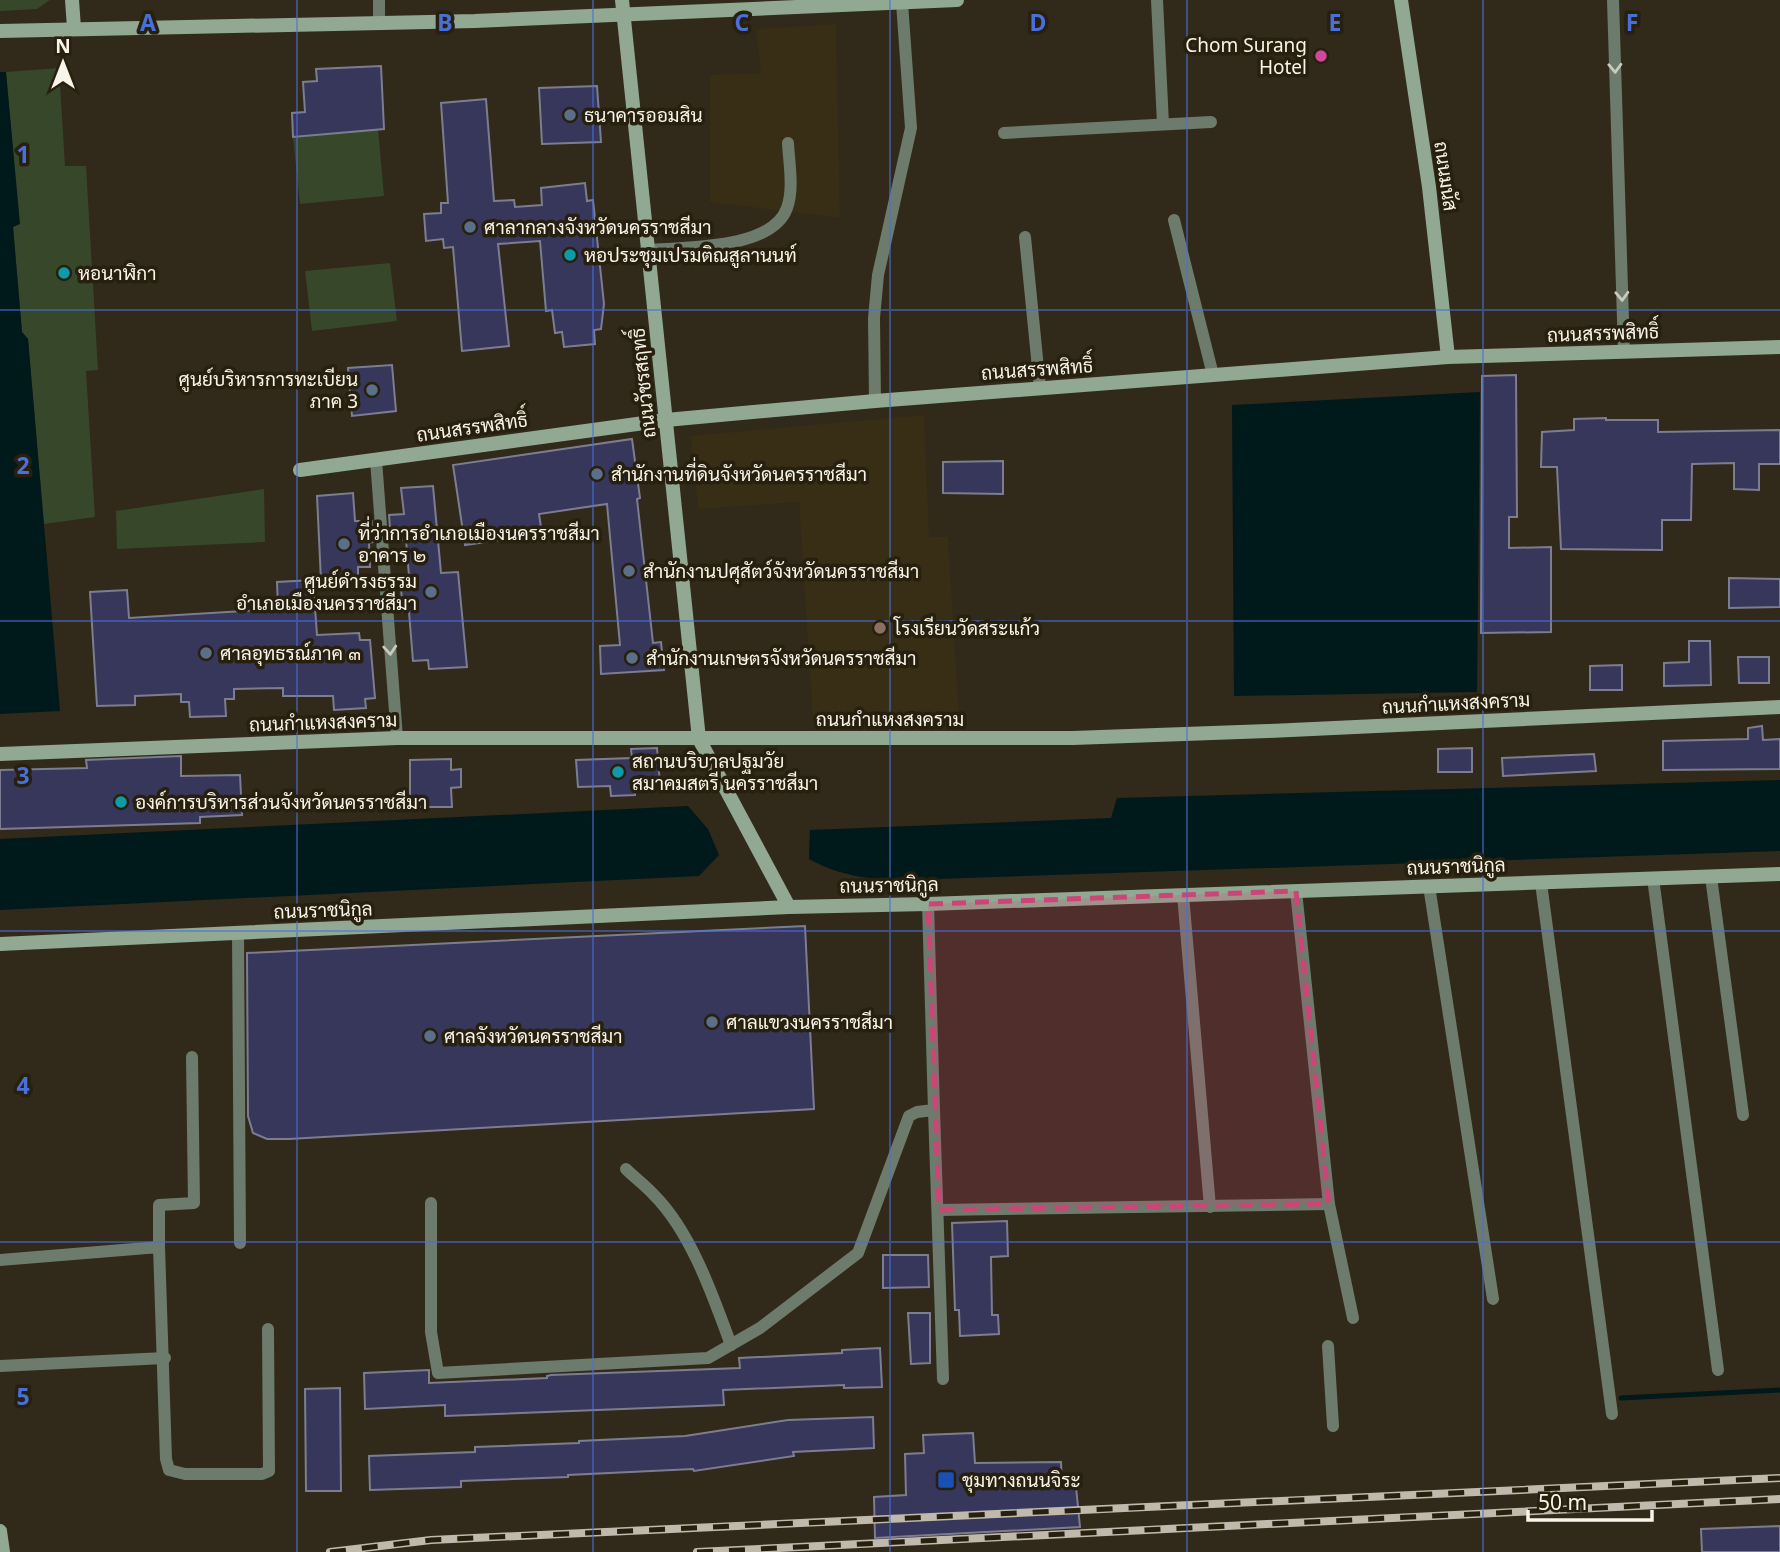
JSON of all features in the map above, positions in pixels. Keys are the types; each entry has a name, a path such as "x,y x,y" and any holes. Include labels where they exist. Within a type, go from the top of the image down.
{"street":[{"path":"72,0 74,29"},
{"path":"379,0 379,23"},
{"name":"ถนนวัชรสฤทธิ์","path":"622,0 699,738 789,907"},
{"path":"0,31 623,16 957,0"},
{"path":"1157,0 1163,124"},
{"name":"ถนนมนัส","path":"1401,0 1429,187 1448,357"},
{"path":"1612,0 1624,352"},
{"path":"875,401 874,318 878,275 911,128 902,4"},
{"path":"1004,133 1211,122"},
{"path":"648,250 723,245 770,229 782,219 790,198 788,143"},
{"path":"1174,220 1213,375"},
{"path":"1025,237 1040,388"},
{"name":"ถนนสรรพสิทธิ์","path":"300,470 666,420 875,401 1448,357 1780,347"},
{"path":"376,460 397,738"},
{"name":"ถนนกำแหงสงคราม","path":"0,754 397,738 1073,738 1268,732 1780,707"},
{"name":"ถนนราชนิกูล","path":"0,944 789,907 1780,874"},
{"path":"1711,877 1743,1115"},
{"path":"1653,878 1718,1370"},
{"path":"1541,883 1612,1414"},
{"path":"1429,886 1493,1298"},
{"path":"1296,891 1329,1205 1353,1318"},
{"path":"1183,895 1210,1207"},
{"path":"928,904 943,1379"},
{"path":"238,932 240,1243"},
{"path":"192,1057 194,1203 159,1205 166,1459 169,1470 185,1474 262,1474 269,1471 268,1329"},
{"path":"431,1203 431,1332 438,1373 708,1358 760,1328 858,1253 909,1116 934,1110"},
{"path":"626,1169 656,1196 684,1235 716,1304 731,1345"},
{"path":"939,1210 1329,1205"},
{"path":"0,1260 159,1247"},
{"path":"1328,1346 1333,1426"},
{"path":"0,1366 164,1357"},
{"path":"0,1531 3,1552"}],"highlighted area":[{"path":"1296,891 1329,1204 939,1210 928,904"}],"shaded area":[{"path":"836,24 840,218 710,202 710,75 761,73 756,29"},
{"name":"โรงเรียนวัดสระแก้ว","path":"924,415 929,537 948,537 959,718 813,721 799,502 698,509 691,436"}],"green space":[{"path":"0,0 50,0 37,9 0,11"},
{"path":"59,68 65,166 86,166 98,370 86,371 95,517 44,524 28,339 22,332 13,227 19,224 6,72"},
{"path":"378,129 384,196 300,204 293,137"},
{"path":"390,263 397,321 312,331 305,271"},
{"path":"264,489 265,542 117,549 116,511"}],"water":[{"path":"0,72 6,72 20,224 13,227 22,332 28,339 60,711 0,714"},
{"path":"1480,392 1477,692 1234,696 1232,405"},
{"path":"1780,780 1780,851 906,880 856,876 809,859 810,830 1111,818 1117,798"},
{"path":"688,806 708,829 719,855 699,876 0,910 0,839"}],"building":[{"path":"381,66 384,129 293,137 292,113 305,112 303,82 317,81 316,69"},
{"name":"ธนาคารออมสิน","path":"597,86 601,142 542,144 539,88"},
{"path":"486,99 494,201 514,200 515,207 542,205 541,188 585,183 587,201 593,200 604,304 601,329 594,330 595,344 564,347 562,332 555,333 552,310 546,311 540,241 498,244 509,346 462,351 453,247 444,248 443,239 426,241 424,214 441,213 441,203 448,203 441,103"},
{"name":"ศูนย์บริหารการทะเบียน ภาค 3","path":"392,365 396,411 352,416 348,368"},
{"path":"1516,375 1517,517 1509,517 1509,548 1551,547 1551,632 1481,633 1482,376"},
{"path":"1574,419 1658,420 1658,432 1780,430 1780,464 1759,464 1759,490 1734,489 1734,463 1692,464 1691,520 1662,520 1662,550 1561,549 1557,467 1541,467 1542,432 1574,430"},
{"path":"632,439 653,643 661,642 664,670 601,674 600,646 620,645 607,504 539,514 542,534 465,545 453,465"},
{"path":"1003,461 1003,494 943,493 943,462"},
{"path":"433,486 441,573 458,572 467,667 429,669 428,660 413,661 409,612 403,612 400,577 409,576 406,540 391,541 389,515 404,514 401,488"},
{"name":"ที่ว่าการอำเภอเมืองนครราชสีมา อาคาร ๒","path":"353,493 355,521 372,521 370,567 358,567 358,579 321,581 317,496"},
{"path":"1729,578 1780,579 1780,607 1729,608"},
{"name":"ศาลอุทธรณ์ภาค ๓","path":"313,580 317,635 359,633 360,640 370,640 375,698 365,699 366,708 334,710 333,696 283,696 283,688 234,689 234,699 225,699 226,716 190,717 189,702 181,702 181,694 135,696 135,705 97,706 90,592 127,590 129,618 278,609 277,582"},
{"path":"1689,641 1710,641 1711,685 1664,686 1664,663 1689,662"},
{"path":"1738,657 1769,657 1769,683 1739,683"},
{"path":"1622,665 1622,690 1590,690 1590,666"},
{"path":"1762,726 1763,740 1780,739 1780,769 1663,770 1663,741 1748,739 1748,728"},
{"name":"สถานบริบาลปฐมวัย สมาคมสตรี นครราชสีมา","path":"657,748 660,784 634,785 635,795 611,796 610,786 578,787 576,760 632,758 631,749"},
{"path":"1472,748 1472,772 1438,772 1438,749"},
{"path":"1594,754 1596,771 1503,776 1502,758"},
{"name":"องค์การบริหารส่วนจังหวัดนครราชสีมา","path":"181,756 181,776 240,775 242,815 200,817 200,823 0,829 0,770 87,768 86,760"},
{"path":"451,759 451,770 461,769 461,787 451,788 452,807 410,807 410,760"},
{"name":"ศาลจังหวัดนครราชสีมา","path":"805,926 814,1109 289,1139 267,1139 253,1133 248,1116 247,953"},
{"path":"1007,1221 1008,1256 991,1257 992,1315 998,1315 999,1334 960,1336 959,1310 955,1310 952,1223"},
{"path":"883,1255 928,1255 929,1287 883,1288"},
{"path":"908,1313 930,1313 930,1363 911,1364"},
{"path":"880,1348 882,1387 844,1388 844,1385 723,1390 724,1405 445,1416 445,1405 365,1409 364,1373 429,1370 429,1383 547,1378 551,1375 740,1368 739,1358 842,1353 842,1350"},
{"path":"340,1388 341,1491 306,1491 305,1389"},
{"path":"873,1417 874,1448 793,1452 794,1456 694,1471 461,1481 461,1487 370,1490 369,1456 475,1452 475,1447 685,1436 788,1420"},
{"path":"973,1433 975,1463 1061,1462 1062,1488 1076,1487 1080,1527 875,1538 874,1497 906,1495 905,1454 924,1453 923,1435"},
{"path":"1780,1526 1780,1552 1702,1552 1701,1529"}],"waterway":[{"path":"1621,1398 1780,1390"}],"railway":[{"path":"330,1552 431,1540 1780,1478"},
{"path":"697,1552 1780,1499"}],"place":[{"name":"Chom Surang Hotel","path":"1321,56"},
{"name":"ธนาคารออมสิน","path":"570,115"},
{"name":"ศาลากลางจังหวัดนครราชสีมา","path":"470,227"},
{"name":"หอประชุมเปรมติณสูลานนท์","path":"570,255"},
{"name":"หอนาฬิกา","path":"64,273"},
{"name":"ศูนย์บริหารการทะเบียน ภาค 3","path":"372,390"},
{"name":"สำนักงานที่ดินจังหวัดนครราชสีมา","path":"597,474"},
{"name":"ที่ว่าการอำเภอเมืองนครราชสีมา อาคาร ๒","path":"344,544"},
{"name":"สำนักงานปศุสัตว์จังหวัดนครราชสีมา","path":"629,571"},
{"name":"ศูนย์ดำรงธรรม อำเภอเมืองนครราชสีมา","path":"431,592"},
{"name":"โรงเรียนวัดสระแก้ว","path":"880,628"},
{"name":"ศาลอุทธรณ์ภาค ๓","path":"206,653"},
{"name":"สำนักงานเกษตรจังหวัดนครราชสีมา","path":"632,658"},
{"name":"สถานบริบาลปฐมวัย สมาคมสตรี นครราชสีมา","path":"618,772"},
{"name":"องค์การบริหารส่วนจังหวัดนครราชสีมา","path":"121,802"},
{"name":"ศาลแขวงนครราชสีมา","path":"712,1022"},
{"name":"ศาลจังหวัดนครราชสีมา","path":"430,1036"},
{"name":"ชุมทางถนนจิระ","path":"946,1480"}]}
